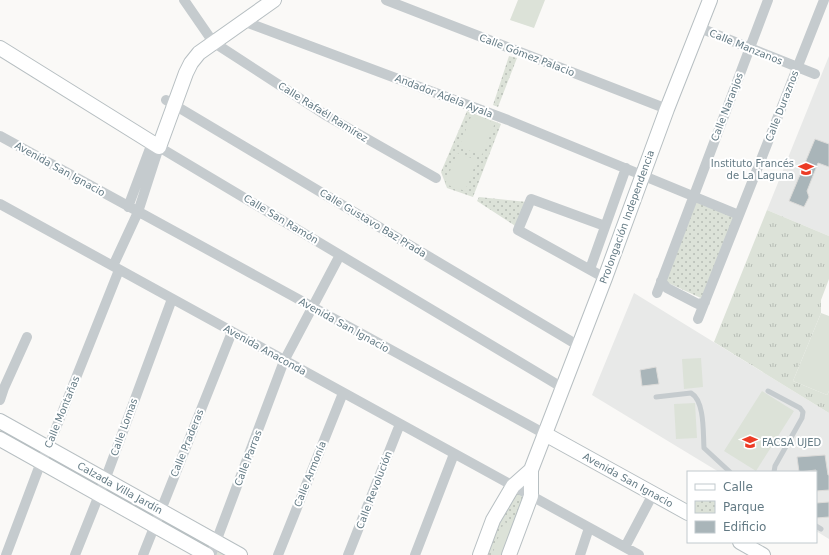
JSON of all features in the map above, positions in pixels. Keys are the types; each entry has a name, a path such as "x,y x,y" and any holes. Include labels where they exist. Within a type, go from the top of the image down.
{"street":[{"path":"184,0 211,39"},
{"path":"211,39 261,0"},
{"path":"128,207 155,145 183,61 195,47 243,21 274,0"},
{"name":"Calle Gómez Palacio","path":"386,0 667,109"},
{"name":"Prolongación Independencia","path":"531,470 605,278 667,109 710,0"},
{"name":"Calle Naranjos","path":"657,293 768,0"},
{"name":"Calle Duraznos","path":"698,319 824,0"},
{"name":"Andador Adela Ayala","path":"243,21 472,106 626,168 739,216"},
{"name":"Calle Manzanos","path":"700,28 815,74"},
{"name":"Calle Rafaél Ramírez","path":"211,39 326,116 436,178"},
{"name":"Calle San Ramón","path":"0,48 155,145 563,388"},
{"name":"Calle Gustavo Baz Prada","path":"170,103 579,346"},
{"name":"Avenida San Ignacio","path":"0,136 545,434 687,513"},
{"name":"Calle Montañas","path":"6,555 138,212 155,145"},
{"path":"590,269 626,168"},
{"path":"605,226 531,200 518,230 605,278"},
{"name":"Avenida Anaconda","path":"0,204 639,555"},
{"name":"Calle Parras","path":"211,555 284,361 340,255"},
{"path":"661,281 667,288 698,304 706,302"},
{"name":"Calle Lomas","path":"75,555 105,480 172,299"},
{"name":"Calle Praderas","path":"143,555 232,332"},
{"path":"0,400 4,388 28,337"},
{"name":"Calle Armonía","path":"278,555 343,393"},
{"name":"Calzada Villa Jardín","path":"0,421 240,555"},
{"name":"Calle Revolución","path":"348,555 400,424"},
{"name":"Calzada Villa Jardín","path":"0,439 207,555"},
{"path":"415,555 454,454"},
{"path":"480,555 493,520 513,486 531,470"},
{"path":"509,555 532,496 531,470"},
{"path":"625,547 653,494"},
{"path":"580,555 589,528"},
{"path":"742,543 763,555"}],"lane":[{"path":"768,391 800,408 803,412 802,418 775,466 774,471"},
{"path":"656,396 691,393 696,396 700,404 702,414 704,448 729,471"}],"shaded area":[{"name":"Instituto Francés de La Laguna","path":"829,56 829,236 767,210"},
{"name":"FACSA UJED","path":"634,293 829,413 829,539 817,532 817,471 717,471 592,395"}],"green space":[{"path":"518,0 545,0 534,28 510,20"},
{"path":"509,56 517,58 498,107 493,105"},
{"path":"467,111 501,124 473,197 447,188 441,172"},
{"path":"472,114 495,123 482,155 459,147"},
{"path":"457,153 477,160 465,191 445,184"},
{"path":"479,197 527,202 517,227 477,201"},
{"path":"697,197 737,214 703,299 664,281"},
{"path":"767,210 829,236 829,279 821,300 821,313 793,381 827,395 829,391 829,413 714,342"},
{"path":"821,313 829,316 829,391 827,395 793,381"},
{"path":"701,358 703,387 684,389 682,359"},
{"path":"762,391 794,411 756,471 724,451"},
{"path":"695,403 697,438 676,439 674,404"},
{"path":"0,429 229,555 216,555 0,437"},
{"path":"518,492 525,497 506,555 485,555 509,496"},
{"path":"504,522 517,527 506,555 492,555"}],"building":[{"path":"815,139 829,144 829,167 818,163 807,191 809,197 804,207 789,201"},
{"path":"656,367 659,384 642,386 640,370"},
{"path":"825,455 829,475 829,490 817,491 817,471 799,471 797,457"},
{"path":"829,502 829,517 817,518 817,503"}],"place":[{"name":"Instituto Francés de La Laguna","path":"806,169"},
{"name":"FACSA UJED","path":"750,442"}]}
